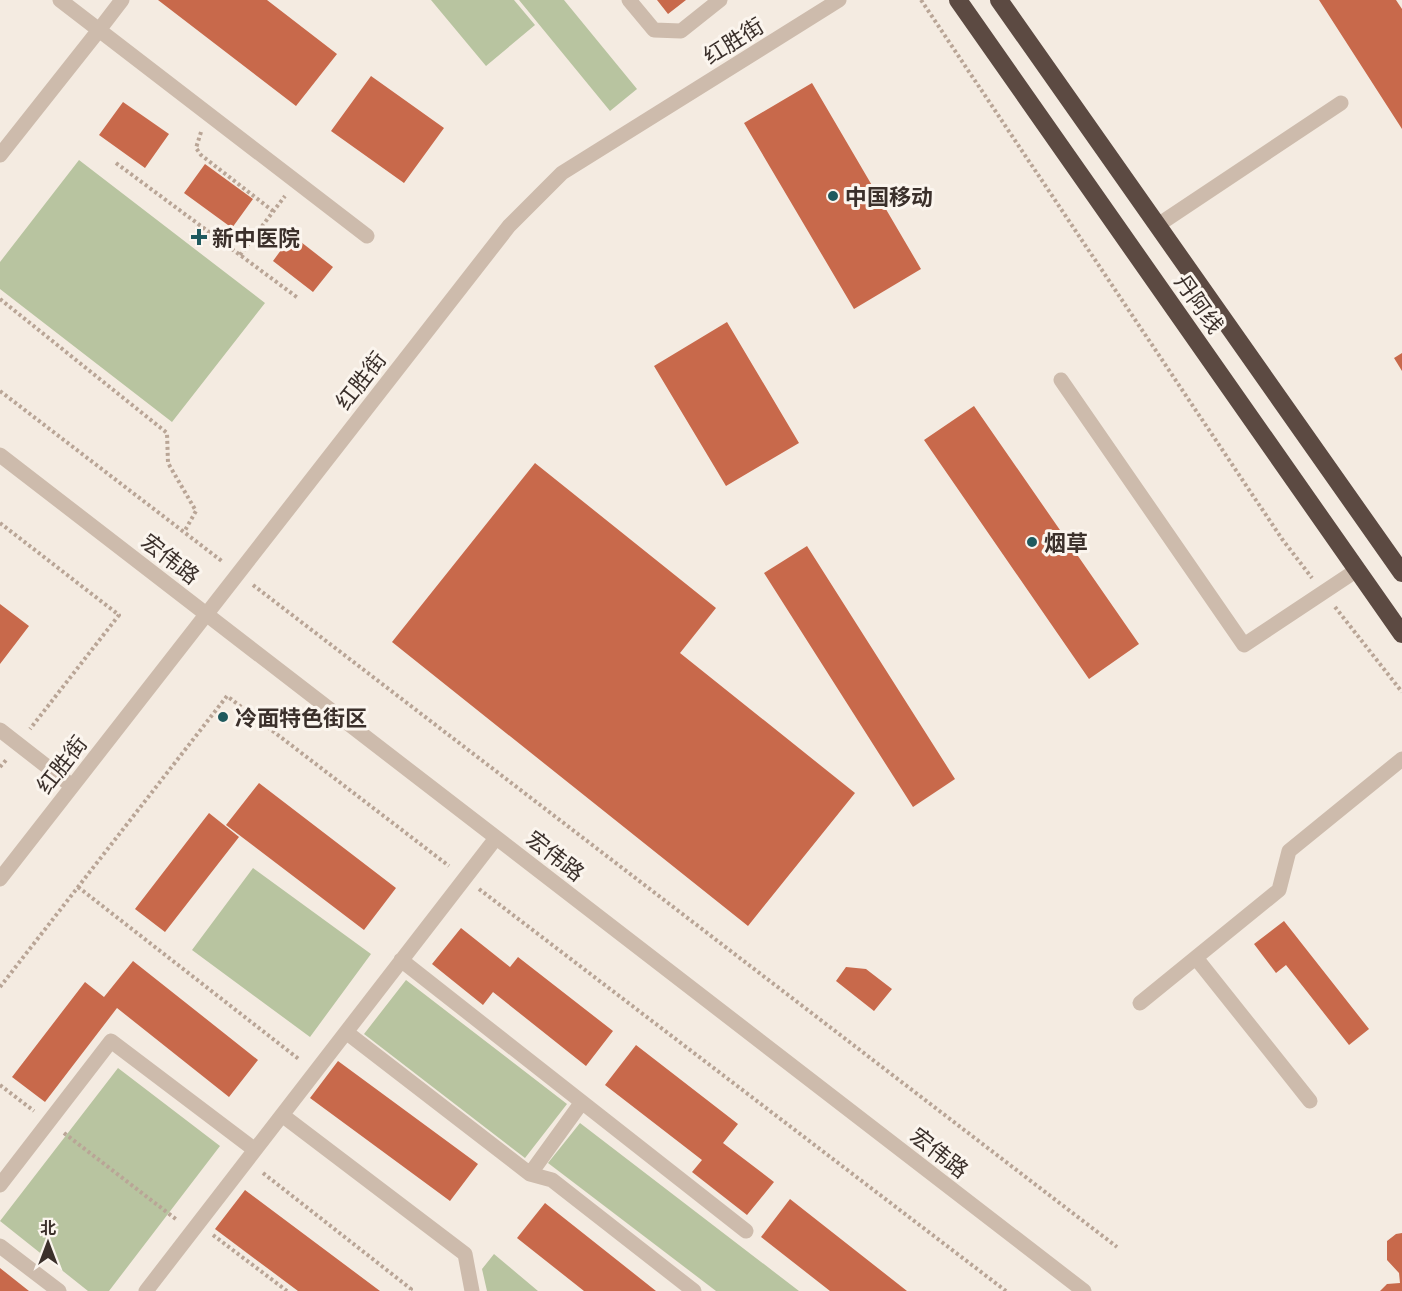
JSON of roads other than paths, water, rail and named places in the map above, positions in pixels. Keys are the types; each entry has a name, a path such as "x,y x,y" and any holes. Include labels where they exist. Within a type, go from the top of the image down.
{"highway":[{"name":"丹阿线","path":"958,0 1402,634"},
{"name":"丹阿线","path":"999,0 1402,573"}],"street":[{"path":"60,0 368,236"},
{"path":"0,155 122,0"},
{"path":"629,0 654,30 681,32 720,0"},
{"name":"红胜街","path":"0,879 509,226 562,173 839,0"},
{"path":"1158,225 1341,103"},
{"path":"1061,380 1244,645 1357,570"},
{"name":"宏伟路","path":"0,455 1084,1291"},
{"path":"0,730 72,786"},
{"path":"1140,1003 1279,890 1289,852 1402,759"},
{"path":"146,1291 496,838"},
{"path":"1196,958 1310,1101"},
{"path":"401,960 746,1232"},
{"path":"346,1032 530,1174 552,1180 694,1291"},
{"path":"0,1185 111,1041 251,1155"},
{"path":"530,1174 582,1102"},
{"path":"282,1115 465,1254 472,1291"},
{"path":"0,1246 59,1291"}],"place":[{"name":"中国移动","path":"833,196"},
{"name":"新中医院","path":"199,237"},
{"name":"烟草","path":"1032,542"},
{"name":"冷面特色街区","path":"223,717"}]}
